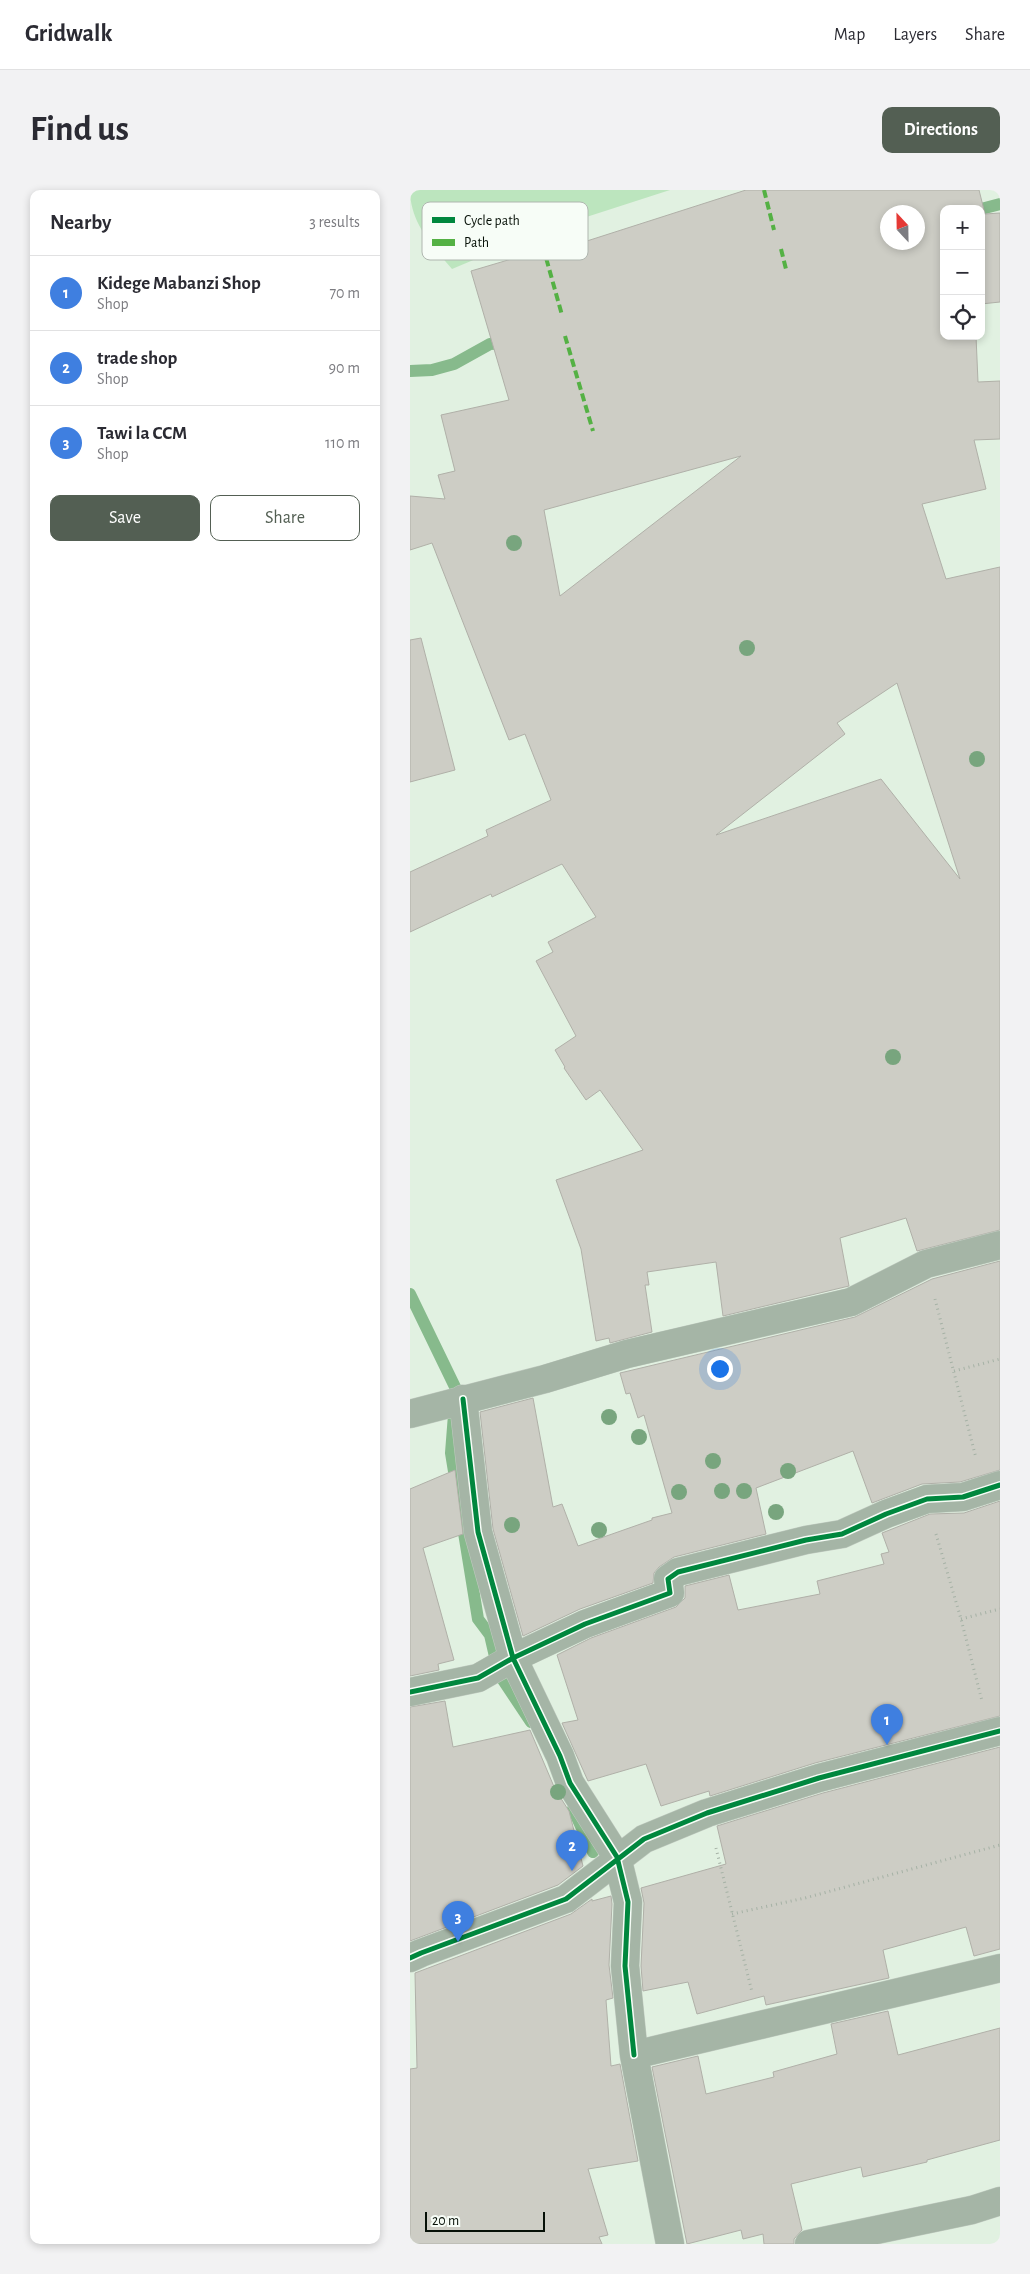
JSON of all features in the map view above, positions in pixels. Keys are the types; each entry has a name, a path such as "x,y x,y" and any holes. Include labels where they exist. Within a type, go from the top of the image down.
{"street":[{"path":"410,1414 450,1402 545,1379 627,1354 851,1302 926,1264 1000,1245"},
{"path":"450,1402 478,1532 513,1658 560,1756 570,1783 618,1857 628,1902 625,1966 634,2055 670,2244"},
{"path":"410,1692 478,1678 513,1658 585,1624 670,1593 668,1579 678,1572 806,1540 842,1534 886,1514 926,1499 963,1497 992,1487"},
{"path":"410,1958 420,1952 566,1899 618,1857 644,1839 707,1813 819,1778 995,1732"},
{"path":"634,2055 1000,1968"},
{"path":"809,2244 925,2232 1000,2201"}],"path":[{"path":"926,1264 954,1371 992,1487"},
{"path":"954,1371 1000,1359"},
{"path":"926,1499 995,1732"},
{"path":"961,1619 1000,1609"},
{"path":"707,1813 760,2024"},
{"path":"732,1914 805,1898 1000,1845"}],"green space":[{"path":"410,190 670,190 588,216 588,202 422,202 422,230 411,202"},
{"path":"445,260 473,260 452,269"}],"building":[{"path":"746,190 979,190 983,205 940,205 940,340 976,340 978,382 1000,381 1000,439 974,440 986,489 922,504 946,579 1000,567 1000,1230 917,1251 906,1218 840,1238 849,1286 723,1316 716,1262 647,1272 649,1285 645,1285 652,1332 610,1343 609,1338 596,1341 581,1249 556,1180 643,1150 600,1090 586,1100 564,1068 555,1050 576,1036 536,961 553,952 548,942 596,917 562,864 492,897 491,894 410,932 410,872 488,836 486,830 551,800 525,734 509,740 432,543 410,550 410,496 445,499 438,475 455,471 441,415 509,400 471,271 508,260 588,260 588,241","holes":["741,456 560,596 544,510","897,683 960,879 881,779 716,835 845,734 837,723"]},
{"path":"1000,213 1000,302 985,304 985,214"},
{"path":"421,638 455,770 410,782 410,640"},
{"path":"1000,1261 1000,1470 960,1482 922,1484 872,1503 853,1451 756,1488 766,1534 674,1557 659,1567 654,1573 653,1583 580,1609 523,1636 493,1529 480,1412 533,1398 553,1507 562,1504 578,1546 652,1520 652,1518 672,1513 644,1415 638,1418 630,1393 626,1394 620,1373 855,1317 932,1279"},
{"path":"455,1470 463,1534 423,1548 454,1660 438,1664 439,1670 410,1676 410,1489"},
{"path":"1000,1501 1000,1716 815,1763 710,1796 709,1791 661,1806 646,1764 588,1781 562,1723 578,1720 557,1655 591,1638 676,1607 685,1598 685,1586 729,1575 738,1610 820,1594 817,1581 884,1564 881,1554 889,1552 882,1533 930,1514 964,1513"},
{"path":"445,1701 453,1747 530,1730 555,1789 569,1811 583,1866 558,1885 410,1941 410,1707"},
{"path":"1000,1747 1000,1949 974,1956 966,1927 883,1950 889,1978 766,2005 764,1996 697,2014 688,1982 643,1991 641,1966 644,1903 641,1888 726,1864 717,1826 823,1793"},
{"path":"611,1896 609,1965 613,1998 606,2000 611,2066 620,2064 638,2161 588,2169 608,2235 599,2237 602,2244 410,2244 410,2069 417,2068 415,1973 571,1914 592,1899 592,1901"},
{"path":"888,2011 898,2055 1000,2028 1000,2140 927,2160 927,2162 863,2177 861,2167 791,2184 802,2230 794,2239 794,2244 764,2244 763,2234 743,2239 741,2230 687,2244 652,2067 698,2056 706,2094 774,2077 773,2072 837,2054 831,2024"}],"waterway":[{"path":"985,208 1000,204"},
{"path":"410,371 432,370 454,364 490,344 509,343"},
{"path":"410,1294 456,1389 451,1453 478,1619 490,1635 499,1674 531,1722"},
{"path":"573,1809 593,1852"}],"marked path":[{"path":"764,190 774,230"},
{"path":"781,249 786,269"},
{"path":"547,260 562,315"},
{"path":"565,336 593,431"}],"cycle path":[{"path":"463,1399 478,1532 513,1658 560,1756 570,1783 617,1857 628,1902 625,1966 634,2055"},
{"path":"410,1692 478,1678 513,1658 585,1624 670,1593 668,1579 678,1572 806,1540 842,1534 886,1514 927,1499 963,1497 1000,1485"},
{"path":"410,1958 566,1899 644,1839 707,1813 819,1778 1000,1731"}],"place":[{"name":"Kidege Mabanzi Shop","path":"887,1745"},
{"name":"trade shop","path":"572,1871"},
{"name":"Tawi la CCM","path":"458,1942"}]}
